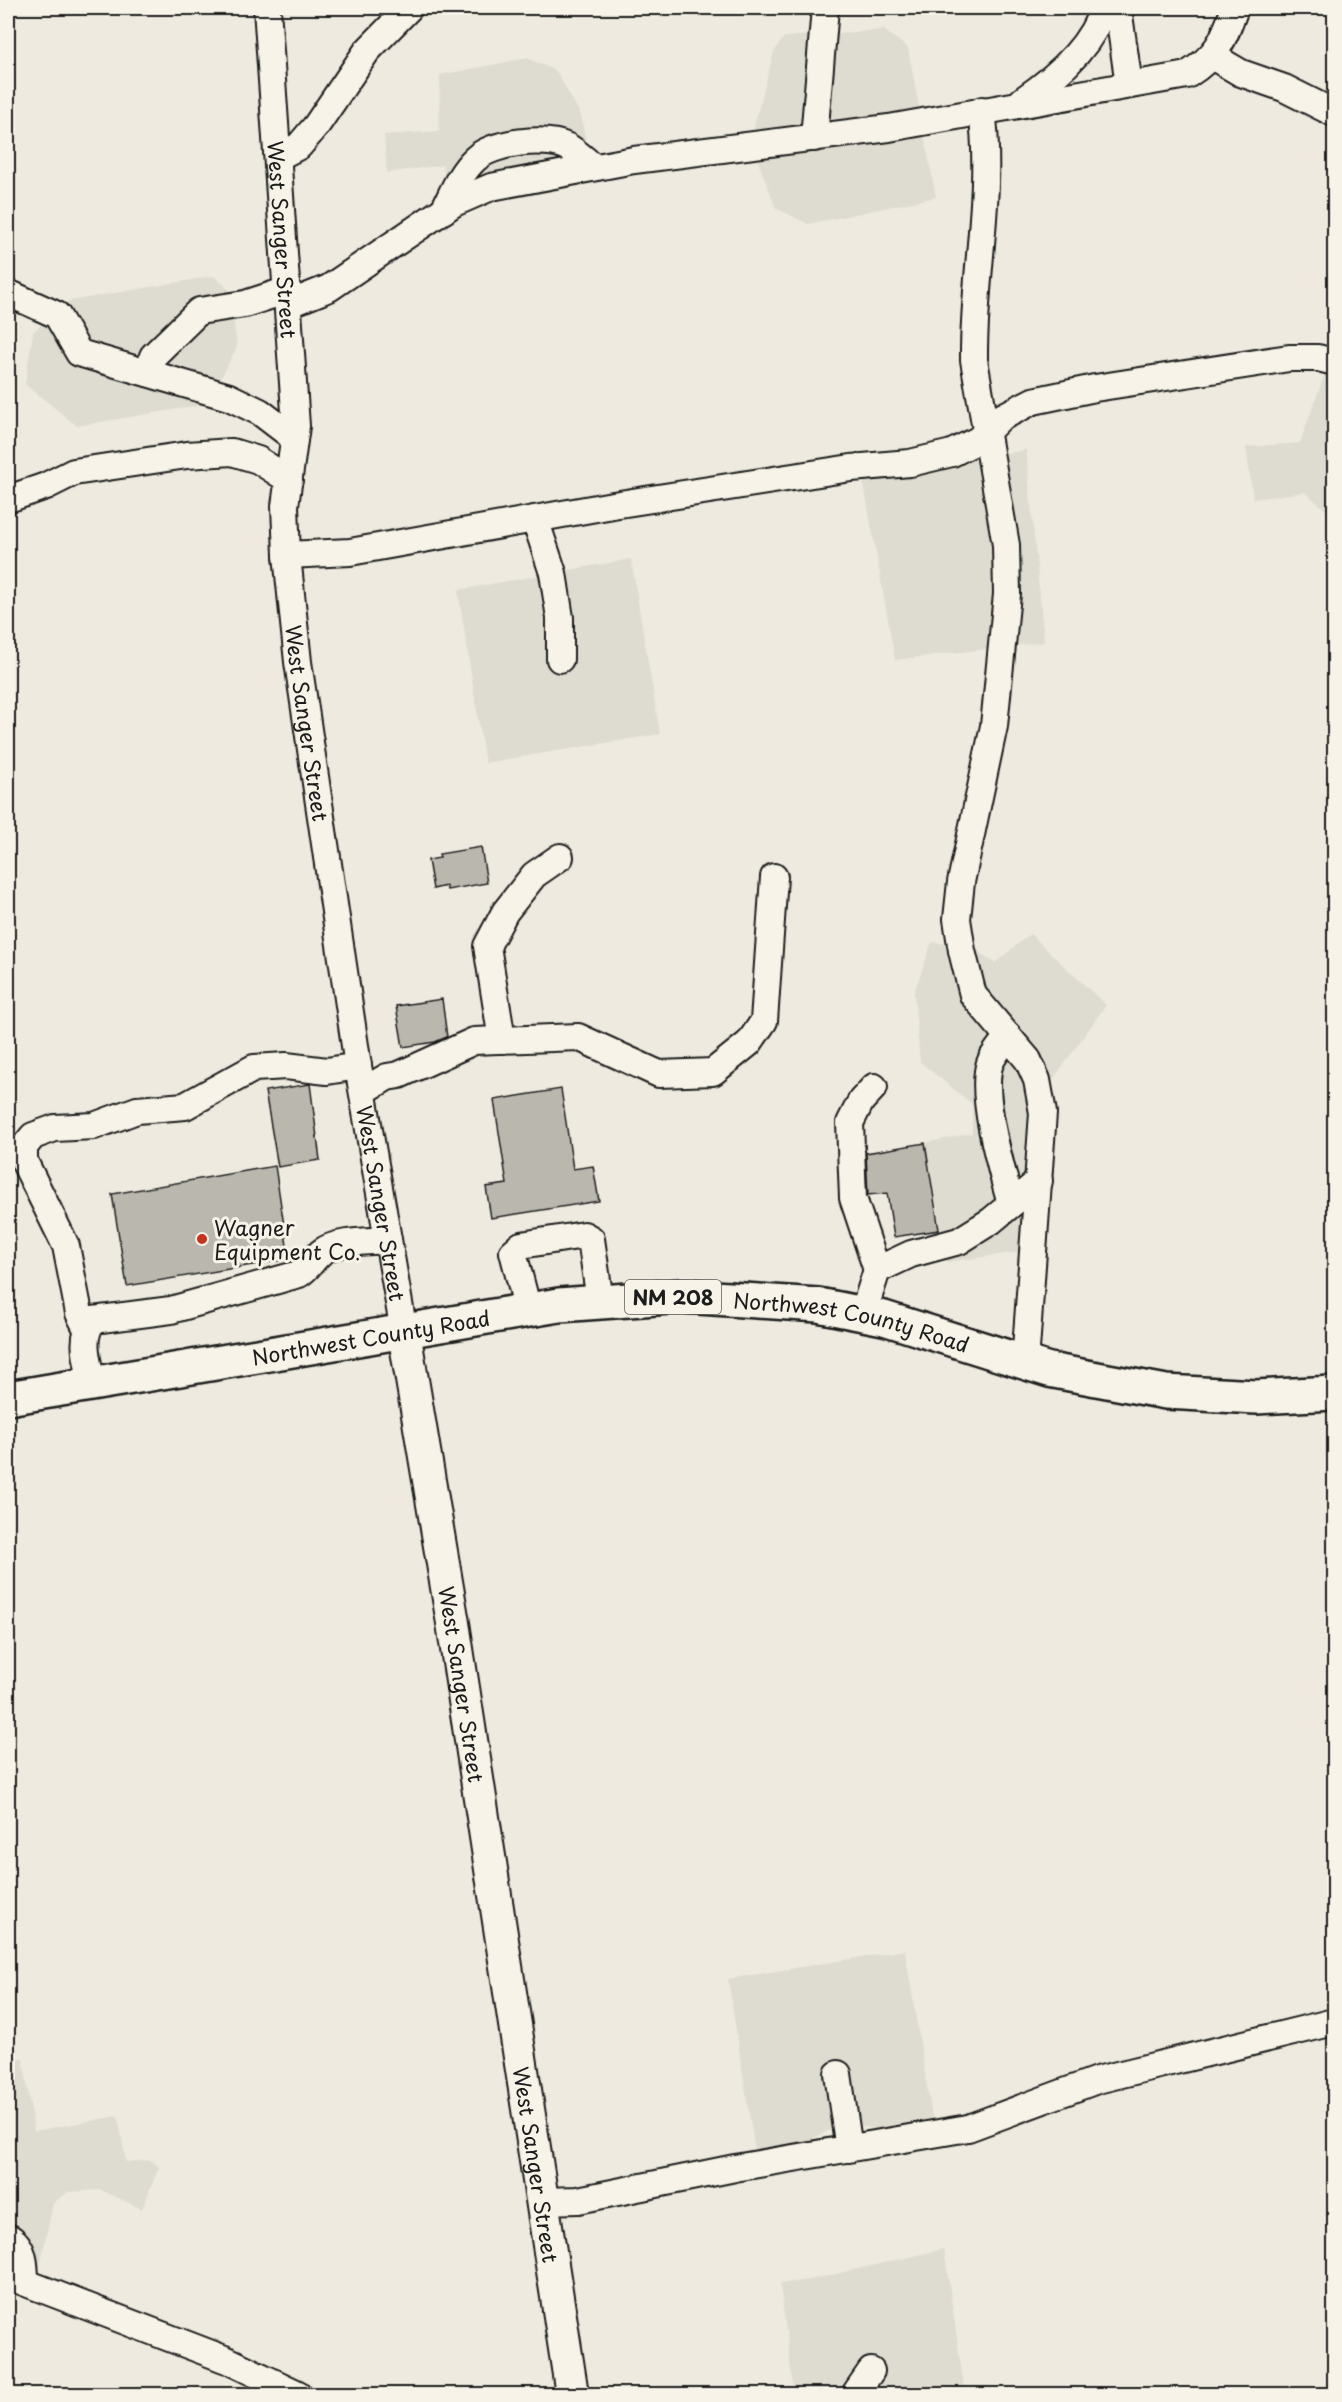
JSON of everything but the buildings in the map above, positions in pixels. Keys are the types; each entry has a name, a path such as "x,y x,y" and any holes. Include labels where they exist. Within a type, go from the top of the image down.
{"highway":[{"name":"Northwest County Road","path":"8,1398 528,1310 600,1301 684,1296 818,1305 863,1314 1025,1363 1096,1380 1166,1392 1256,1397 1335,1393"}],"main road":[{"name":"West Sanger Street","path":"404,1332 453,1623 572,2394"}],"street":[{"name":"West Sanger Street","path":"267,8 296,426 285,506 287,555 298,662 358,1066 404,1332"},
{"path":"278,157 299,146 316,126 367,51 409,8"},
{"path":"814,138 825,8"},
{"path":"1018,104 1050,81 1070,60 1085,42 1104,8"},
{"path":"1118,8 1129,86"},
{"path":"148,373 153,356 199,311 329,288 444,210 491,187 594,167 889,128 1187,75 1212,56 1223,42 1234,8"},
{"path":"1212,56 1241,73 1284,88 1335,113"},
{"path":"982,110 986,140 986,178 974,330 974,360 1006,545 1007,594 994,726 961,882 957,919 973,995 1028,1060 1037,1080 1042,1113 1025,1363"},
{"path":"444,210 460,177 477,157 507,145 541,140 568,147 594,167"},
{"path":"8,293 57,315 79,353 229,398 260,412 294,438"},
{"path":"287,555 350,552 535,519 851,468 910,463 952,453 978,440 1000,418 1033,401 1095,388 1289,358 1318,358 1335,362"},
{"path":"8,499 46,486 74,472 187,455 232,452 258,460 289,480"},
{"path":"535,519 553,573 560,618 560,659"},
{"path":"502,1040 487,946 505,912 534,875 560,856"},
{"path":"363,1091 387,1077 399,1076 474,1041 578,1037 659,1074 712,1072 749,1043 764,1021 774,877"},
{"path":"1008,1036 990,1064 988,1098 994,1143 1011,1204"},
{"path":"87,1329 79,1313 66,1246 24,1161 24,1147 33,1136 55,1128 94,1126 137,1110 185,1106 254,1068 286,1066 327,1071 358,1066"},
{"path":"863,1314 877,1270 853,1198 849,1123 861,1101 874,1087"},
{"path":"877,1270 911,1254 959,1241 991,1221 1039,1181"},
{"path":"528,1310 513,1252 520,1245 584,1235 591,1239 600,1301"},
{"path":"92,1383 85,1344 87,1329 93,1320 171,1310 299,1274 310,1267 321,1252 334,1246 388,1239"},
{"path":"542,2201 578,2200 735,2168 968,2128 1097,2080 1335,2022"},
{"path":"838,2074 849,2149"},
{"path":"8,2237 15,2240 22,2254 16,2279 227,2360 298,2394"},
{"path":"855,2394 871,2371"}],"shaded area":[{"path":"884,30 908,48 936,197 808,224 776,208 759,164 754,126 774,52 784,37"},
{"path":"527,58 556,71 581,115 587,150 445,190 443,165 387,173 384,135 439,131 440,75"},
{"path":"214,276 230,291 237,347 207,404 77,426 25,384 33,332 69,301"},
{"path":"1333,351 1334,517 1305,492 1253,499 1246,447 1300,443"},
{"path":"1026,450 1044,642 895,660 863,479"},
{"path":"631,559 660,734 485,763 458,590"},
{"path":"1030,934 1106,1005 1052,1081 1049,1248 947,1262 939,1230 925,1143 972,1133 972,1104 920,1062 914,993 932,942 971,947 995,963"},
{"path":"905,1950 933,2123 882,2131 860,2125 845,2127 827,2131 805,2143 755,2151 728,1979"},
{"path":"23,2058 34,2131 118,2116 126,2162 151,2160 159,2167 142,2209 101,2190 68,2192 53,2203 38,2276 8,2270 8,2061"},
{"path":"944,2249 965,2394 794,2394 780,2284 814,2279"}],"place":[{"name":"Wagner Equipment Co.","path":"202,1239"}]}
